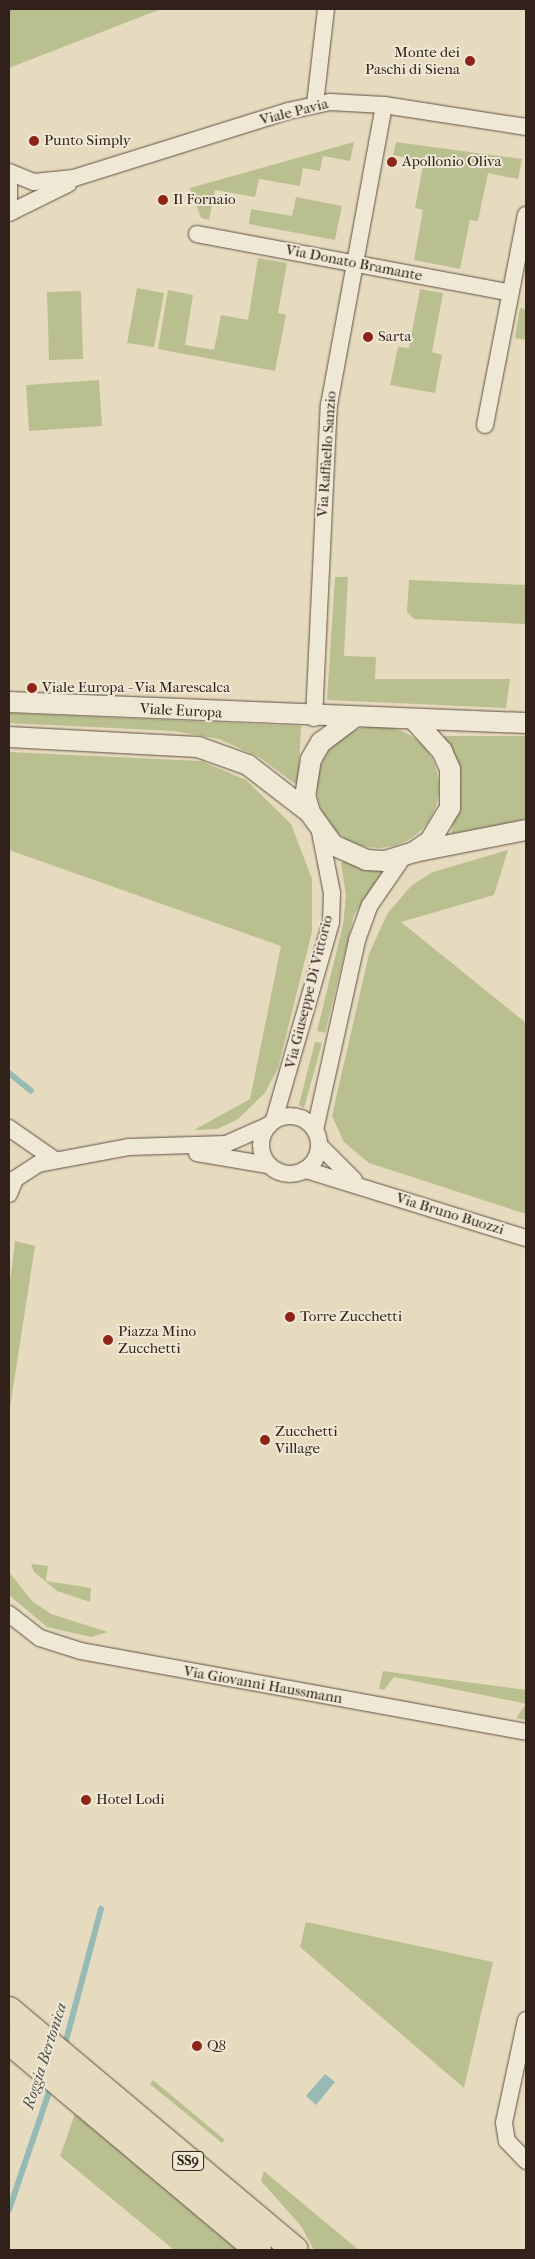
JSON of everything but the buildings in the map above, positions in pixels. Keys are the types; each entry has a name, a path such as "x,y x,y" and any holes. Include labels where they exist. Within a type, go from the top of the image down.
{"highway":[{"name":"SS9","path":"9,2010 295,2250"},
{"name":"SS9","path":"9,2041 258,2250"}],"street":[{"path":"315,104 326,9"},
{"name":"Viale Pavia","path":"9,211 98,171 315,104 384,105 526,128"},
{"name":"Via Raffaello Sanzio","path":"314,718 329,404 384,105"},
{"name":"Viale Pavia","path":"9,172 34,182 98,171"},
{"path":"9,178 9,211"},
{"path":"486,425 526,215"},
{"name":"Via Donato Bramante","path":"197,234 511,293"},
{"name":"Viale Europa","path":"9,702 314,718 526,723"},
{"path":"314,718 311,759 305,795 310,813 320,832 333,845 366,860 408,855 526,830"},
{"path":"311,759 335,728 353,719"},
{"path":"170,1148 268,1165 289,1175 306,1170 318,1138 357,940 370,905 408,855 442,826 452,788 442,751 415,721"},
{"path":"9,737 198,748 248,765 310,813"},
{"name":"Via Giuseppe Di Vittorio","path":"272,1123 330,922 332,893 320,832"},
{"path":"9,1194 26,1170 55,1160 129,1147 170,1148 226,1144 272,1123 296,1117 318,1138"},
{"path":"268,1165 261,1145 272,1123"},
{"path":"9,1128 55,1160"},
{"name":"Via Bruno Buozzi","path":"318,1138 351,1178 374,1191"},
{"name":"Via Bruno Buozzi","path":"306,1170 526,1238"},
{"name":"Via Giovanni Haussmann","path":"9,1614 40,1638 81,1651 526,1732"},
{"path":"526,2020 504,2132 512,2150 526,2161"}],"green space":[{"path":"9,9 161,9 9,68"},
{"path":"354,142 350,161 323,156 320,171 303,168 300,186 259,179 255,197 215,190 209,220 201,218 190,188"},
{"path":"396,142 522,159 518,179 488,173 478,221 470,220 460,269 414,260 423,210 415,208 424,161 393,155"},
{"path":"296,197 342,206 335,240 249,224 251,209 292,216"},
{"path":"258,258 287,263 278,313 286,315 275,371 158,349 168,290 193,295 185,345 214,350 221,315 248,320"},
{"path":"137,288 164,293 154,347 127,343"},
{"path":"420,289 443,293 432,352 442,355 435,393 390,385 398,347 409,348"},
{"path":"81,291 83,359 49,360 47,292"},
{"path":"520,308 526,309 526,340 515,338"},
{"path":"99,380 102,426 29,431 26,385"},
{"path":"335,577 348,577 344,656 376,657 375,679 510,679 506,708 327,700"},
{"path":"409,580 526,585 526,624 414,619 407,612"},
{"path":"9,713 301,726 298,786 259,757 219,739 174,731 9,723"},
{"path":"378,726 401,730 421,744 435,764 439,787 435,810 421,830 401,844 378,848 355,844 335,830 321,810 317,787 321,764 335,744 355,730"},
{"path":"443,736 526,736 526,819 451,834 461,780"},
{"path":"9,752 201,761 246,780 291,824 312,879 312,932 278,1068 265,1093 238,1119 217,1129 194,1130 250,1099 281,946 9,850"},
{"path":"508,850 494,895 401,922 526,1023 526,1214 369,1163 344,1142 332,1116 369,954 387,914 412,885 433,872"},
{"path":"344,861 383,872 354,915 325,1033 317,1031 343,925 346,895 341,863"},
{"path":"315,1042 322,1043 304,1108 299,1105"},
{"path":"15,1241 35,1246 9,1414 9,1290"},
{"path":"31,1564 48,1566 46,1581 91,1588 90,1602 57,1591 34,1572"},
{"path":"9,1572 32,1601 51,1614 108,1632 91,1637 47,1627 9,1595"},
{"path":"383,1671 526,1690 526,1704 394,1677 384,1690 379,1689"},
{"path":"526,1704 526,1720 516,1718"},
{"path":"306,1922 493,1962 464,2088 300,1947"},
{"path":"153,2080 225,2140 222,2143 150,2084"},
{"path":"75,2114 237,2250 174,2250 60,2156"},
{"path":"264,2171 359,2250 314,2250 301,2226 261,2181"}],"water":[{"path":"325,2074 335,2082 316,2105 306,2096"}],"waterway":[{"name":"Roggia Bertonica","path":"9,1073 31,1091"},
{"name":"Roggia Bertonica","path":"64,2048 101,1909"},
{"name":"Roggia Bertonica","path":"9,2210 51,2086"}],"place":[{"name":"Monte dei Paschi di Siena","path":"470,61"},
{"name":"Punto Simply","path":"34,141"},
{"name":"Apollonio Oliva","path":"392,162"},
{"name":"Il Fornaio","path":"163,200"},
{"name":"Sarta","path":"368,337"},
{"name":"Viale Europa - Via Marescalca","path":"32,688"},
{"name":"Torre Zucchetti","path":"290,1317"},
{"name":"Piazza Mino Zucchetti","path":"108,1340"},
{"name":"Zucchetti Village","path":"265,1440"},
{"name":"Hotel Lodi","path":"86,1800"},
{"name":"Q8","path":"197,2046"}]}
